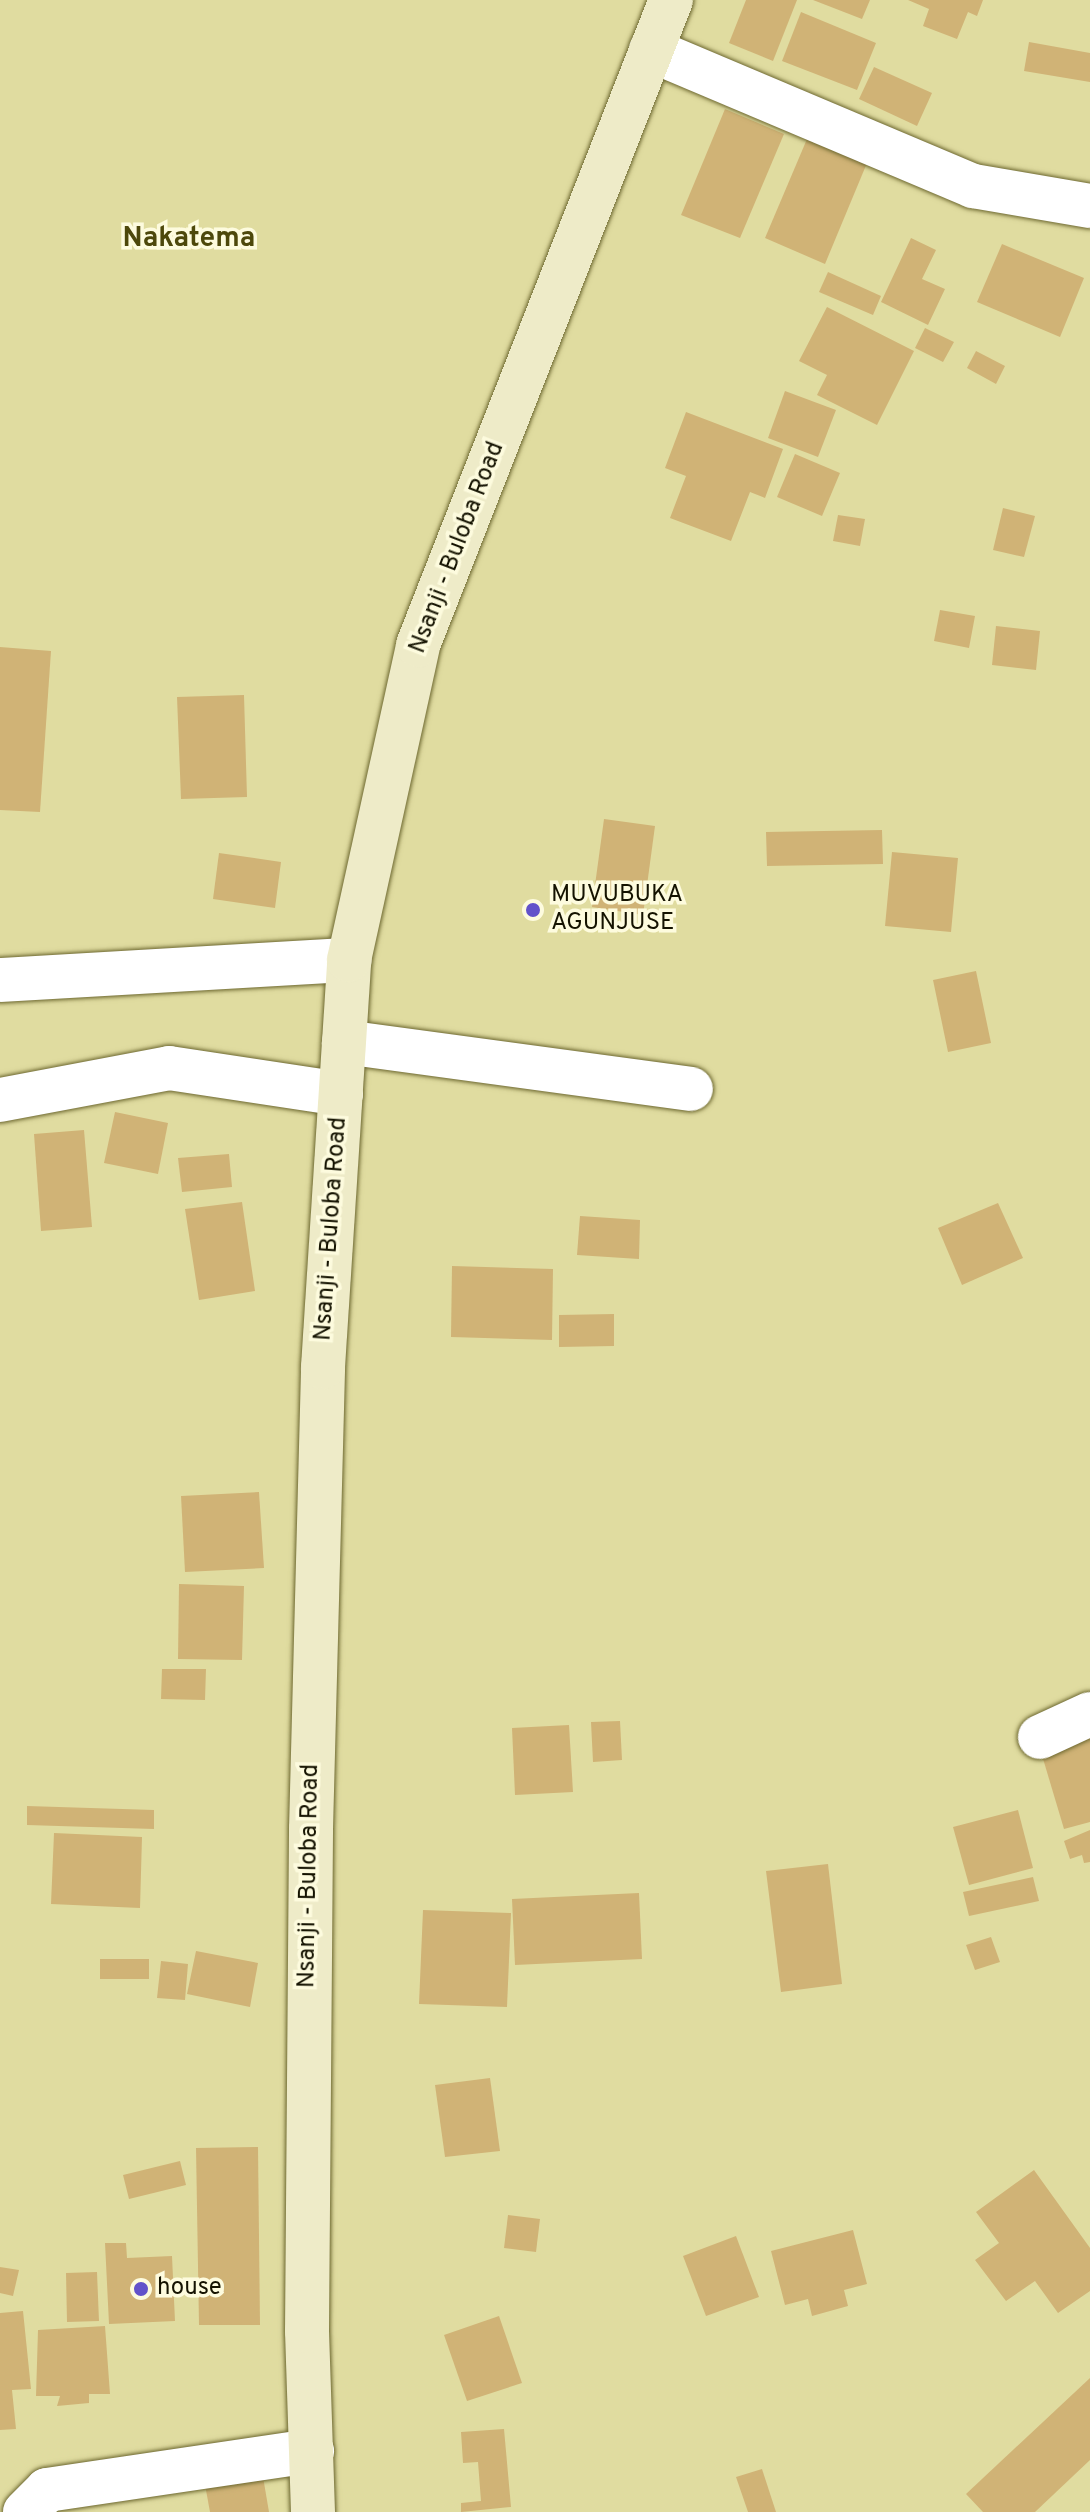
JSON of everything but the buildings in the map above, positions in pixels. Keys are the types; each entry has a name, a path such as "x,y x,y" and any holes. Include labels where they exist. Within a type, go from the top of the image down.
{"main road":[{"name":"Nsanji - Buloba Road","path":"313,2512 307,2331 311,1829 323,1367 349,960 418,645 671,0"}],"street":[{"path":"651,50 973,186 1090,206"},
{"path":"0,980 349,960"},
{"path":"344,1042 691,1089"},
{"path":"0,1100 169,1068 341,1094"},
{"path":"1040,1737 1090,1714"},
{"path":"25,2512 47,2490 312,2451"}],"place":[{"name":"MUVUBUKA AGUNJUSE","path":"533,910"},
{"name":"house","path":"141,2289"}],"district":[{"name":"Nakatema","path":"189,239"}]}
